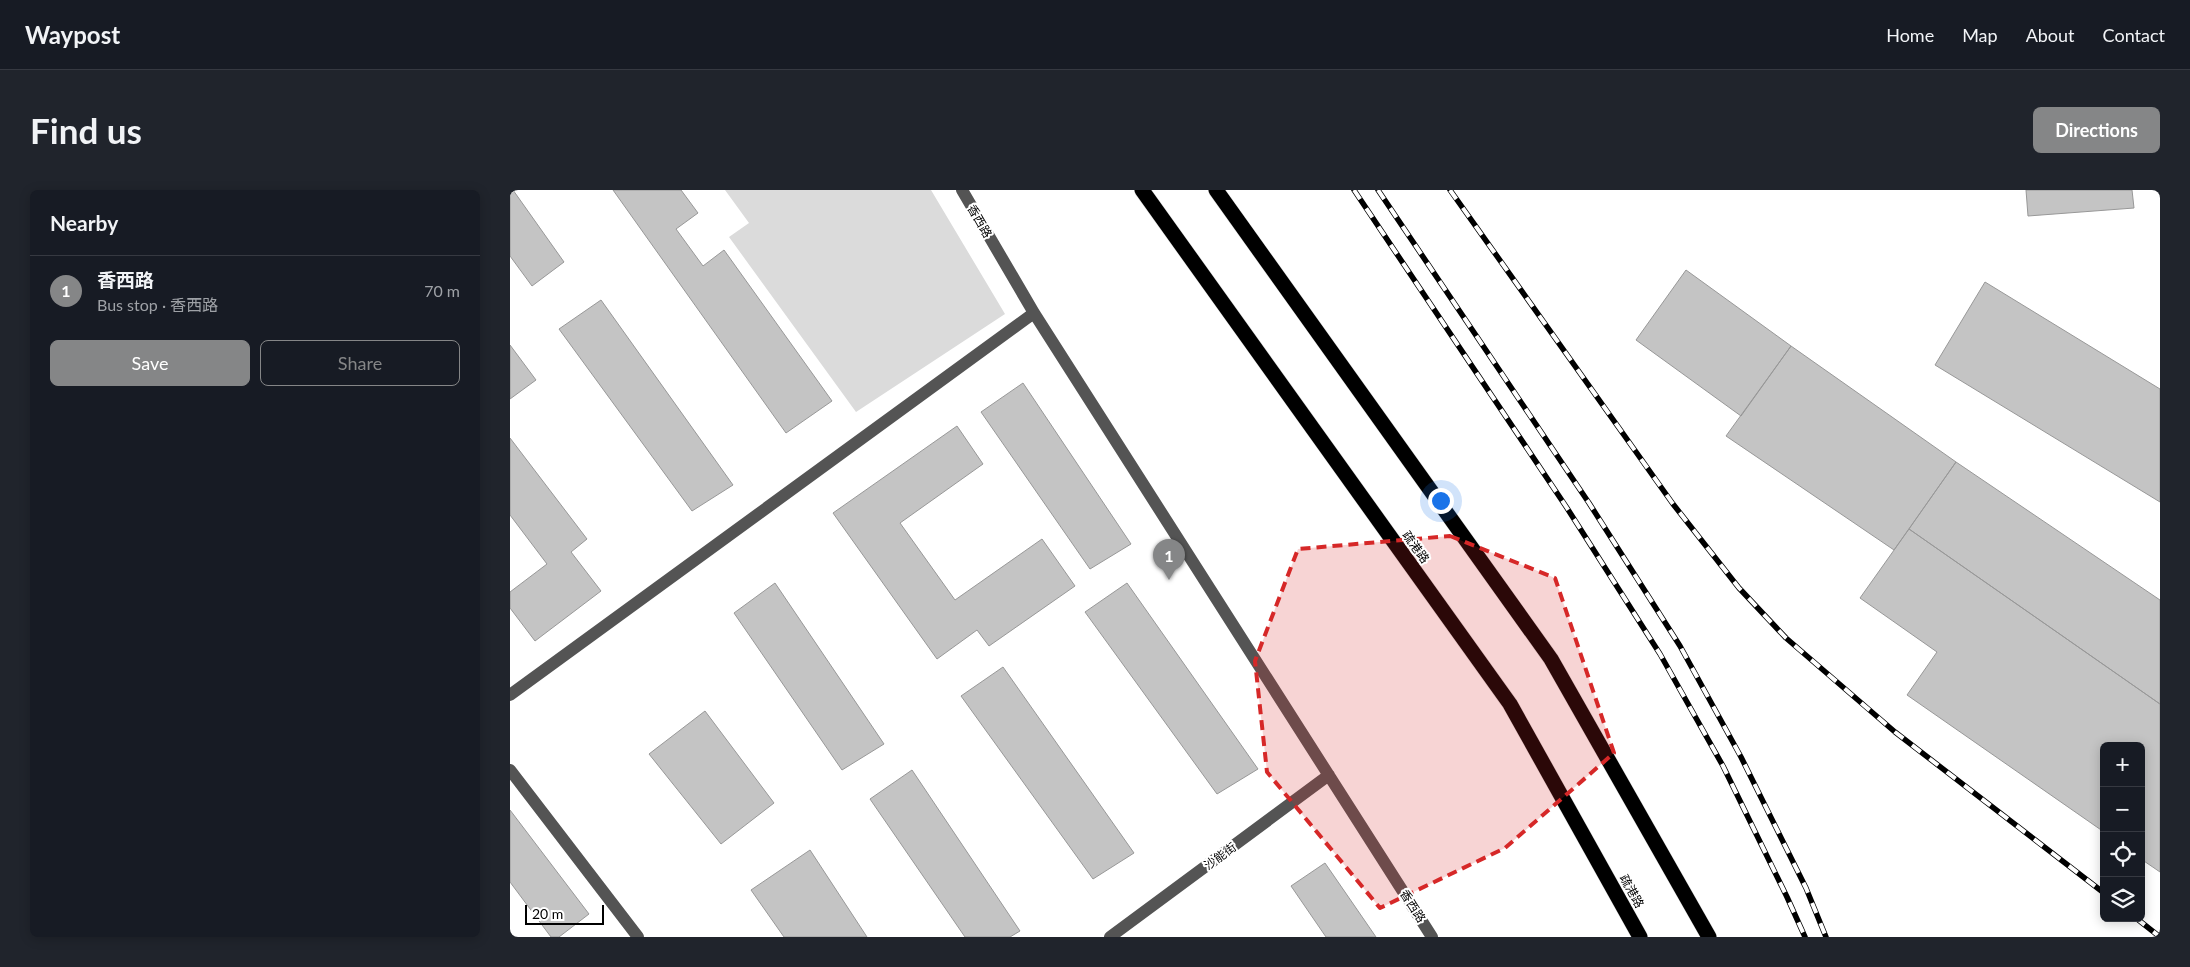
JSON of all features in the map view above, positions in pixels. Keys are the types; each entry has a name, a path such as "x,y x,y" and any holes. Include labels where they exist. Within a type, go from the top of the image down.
{"highway":[{"name":"疏港路","path":"1142,190 1510,704 1640,937"},
{"path":"1216,190 1551,659 1709,937"}],"street":[{"name":"香西路","path":"962,190 1034,313 1432,937"},
{"path":"510,695 1034,313"},
{"path":"510,770 638,937"},
{"name":"沙能街","path":"1110,937 1330,775"}],"highlighted area":[{"path":"1450,536 1555,578 1614,753 1505,848 1380,908 1267,772 1255,661 1298,549"}],"shaded area":[{"path":"725,190 931,190 1005,314 856,412 729,237 749,223"}],"building":[{"path":"510,190 513,190 564,262 532,286 510,256"},
{"path":"613,190 681,190 698,213 676,229 703,266 724,250 832,401 786,433"},
{"path":"2026,190 2132,190 2134,208 2028,216"},
{"path":"1686,270 1791,346 1741,416 1636,340"},
{"path":"1985,282 2160,389 2160,502 1935,365"},
{"path":"601,300 733,485 692,511 559,329"},
{"path":"510,345 536,380 510,399"},
{"path":"1791,346 1956,462 1894,550 1726,436"},
{"path":"1023,383 1131,544 1090,569 981,412"},
{"path":"957,426 983,464 900,523 955,600 1042,539 1075,586 989,646 977,630 937,659 833,513"},
{"path":"510,438 587,539 571,552 601,591 535,641 510,608 510,592 547,564 510,515"},
{"path":"1956,462 2160,600 2160,704 1909,529"},
{"path":"1909,529 2160,704 2160,872 2145,862 2145,742 2100,742 2100,829 1907,695 1937,652 1860,598"},
{"path":"775,583 884,744 842,770 734,613"},
{"path":"1127,583 1258,769 1217,794 1085,612"},
{"path":"1003,667 1134,853 1093,879 961,696"},
{"path":"705,711 774,803 721,844 649,754"},
{"path":"912,770 1020,931 1010,937 965,937 870,799"},
{"path":"510,810 589,914 559,937 551,937 510,882"},
{"path":"810,850 867,937 784,937 751,890"},
{"path":"1325,863 1376,937 1326,937 1291,886"}],"railway":[{"path":"1354,190 1567,508 1660,654 1723,766 1805,937"},
{"path":"1378,190 1589,503 1680,646 1741,757 1806,888 1826,937"},
{"path":"1450,190 1673,504 1739,588 1786,638 1895,732 2100,890"},
{"path":"2141,922 2160,937"}],"place":[{"name":"香西路","path":"1169,580"}]}
